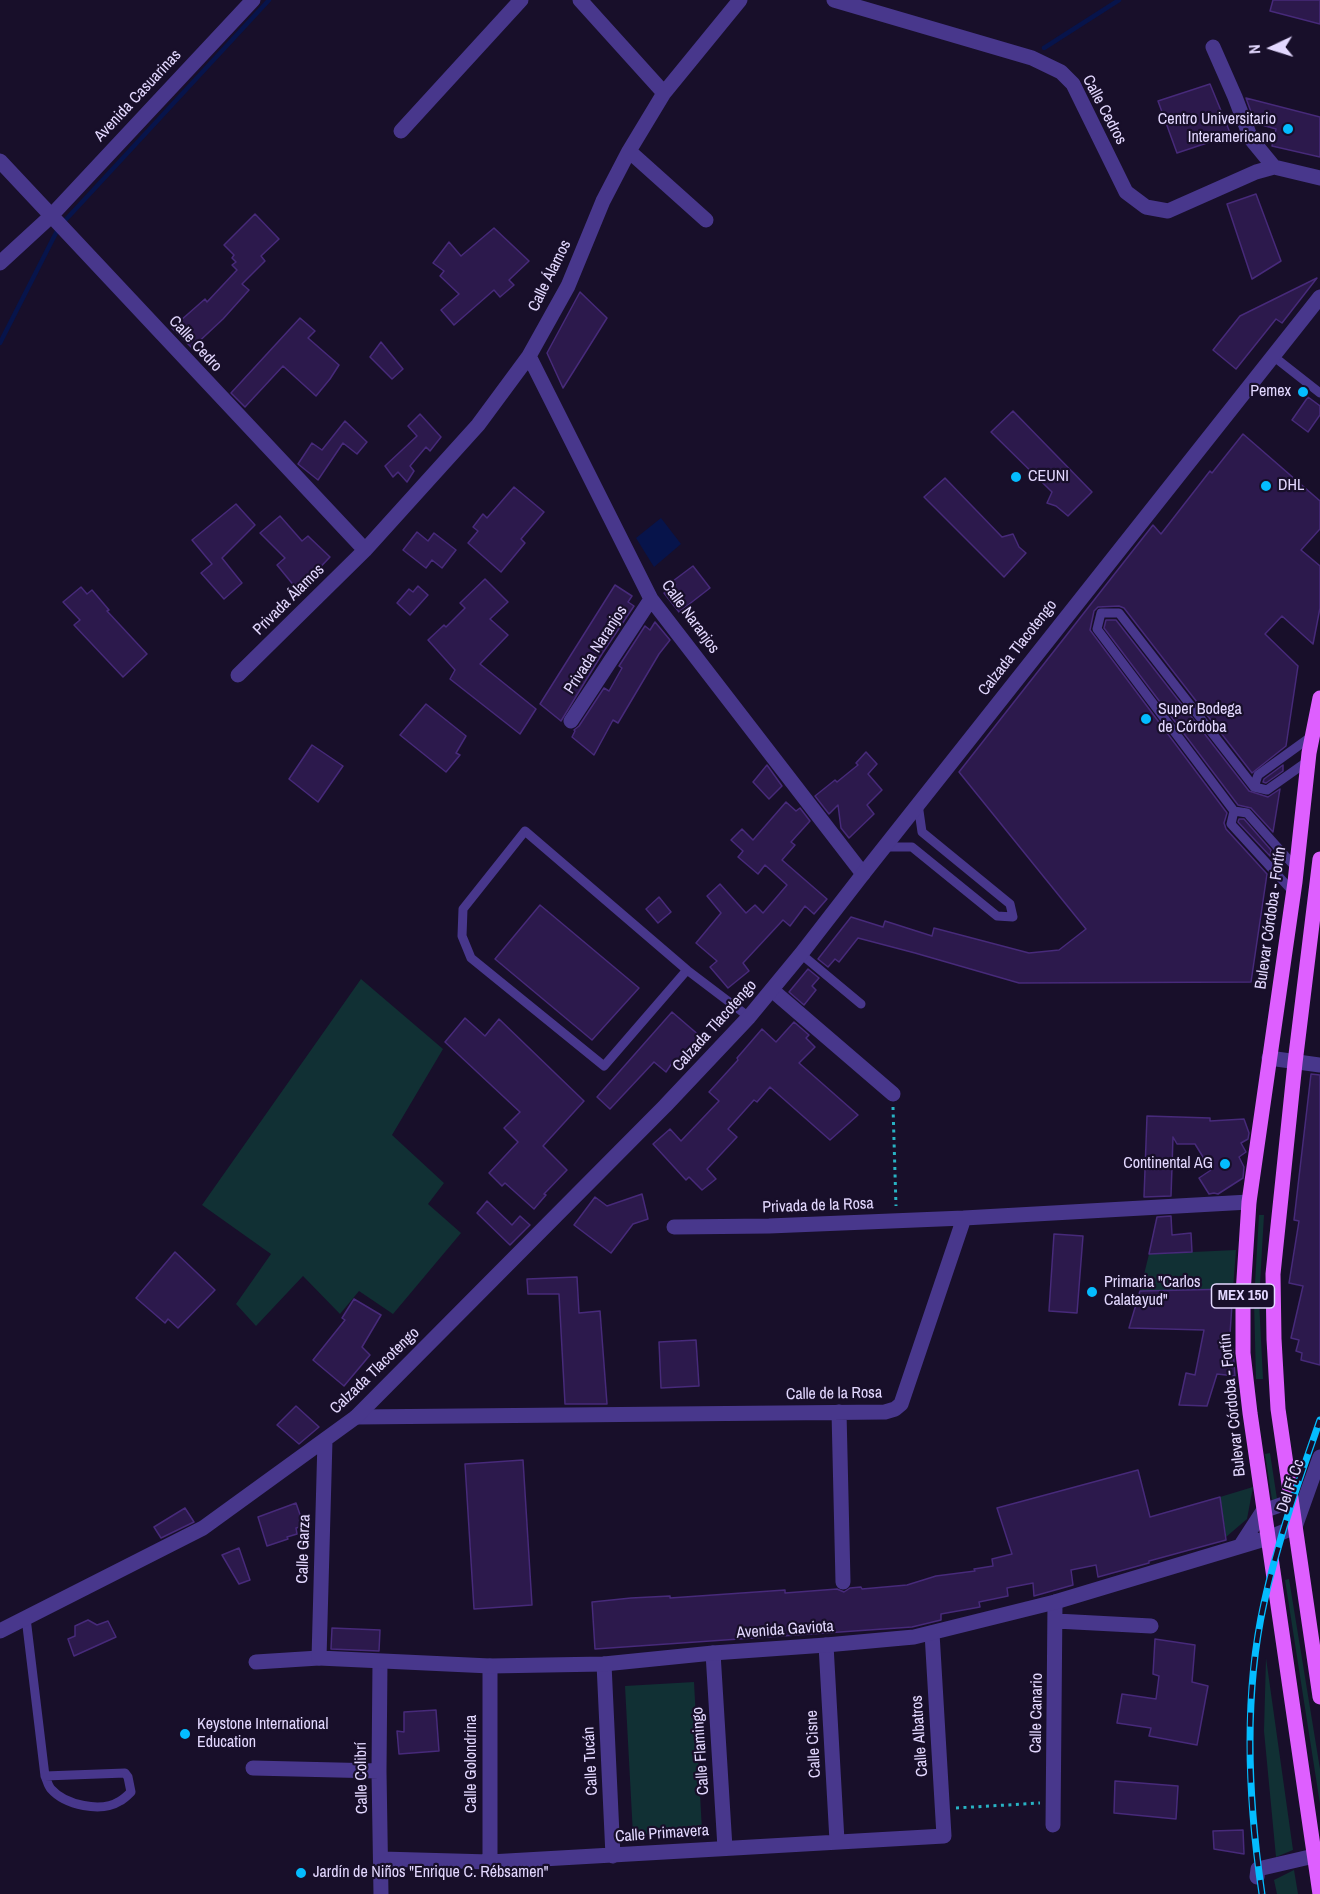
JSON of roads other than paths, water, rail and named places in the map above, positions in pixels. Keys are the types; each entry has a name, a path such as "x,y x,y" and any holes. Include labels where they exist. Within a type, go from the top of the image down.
{"main road":[{"name":"Bulevar Córdoba - Fortín","path":"1320,698 1312,736 1312,756 1249,1202 1243,1294 1243,1353 1250,1413 1320,1894"},
{"name":"MEX 150","path":"1320,859 1295,1063 1274,1274 1274,1339 1278,1409 1320,1697"},
{"path":"1295,881 1317,886"},
{"path":"1250,1413 1278,1409"}],"street":[{"name":"Avenida Casuarinas","path":"0,263 50,217 253,0"},
{"path":"400,131 521,0"},
{"path":"580,0 664,93"},
{"name":"Calle Álamos","path":"365,550 478,425 529,356 568,286 603,201 629,151 664,93 740,0"},
{"name":"Calle Cedros","path":"834,0 1032,58 1060,72 1073,84 1126,192 1146,207 1168,211 1256,172 1274,167"},
{"path":"1213,47 1251,139 1274,167 1320,178"},
{"path":"629,151 706,220"},
{"name":"Calle Cedro","path":"0,161 50,217 365,550"},
{"name":"Calzada Tlacotengo","path":"0,1632 202,1528 356,1417 665,1106 772,990 1318,302"},
{"name":"Calle Naranjos","path":"529,356 651,599 862,874"},
{"name":"Privada Álamos","path":"238,675 365,550"},
{"name":"Privada Naranjos","path":"571,721 651,599"},
{"path":"772,990 893,1094"},
{"path":"1269,1058 1320,1065"},
{"path":"964,1218 1249,1202"},
{"name":"Calle de la Rosa","path":"356,1417 885,1412 895,1410 902,1404 964,1218"},
{"name":"Privada de la Rosa","path":"674,1227 769,1226 964,1218"},
{"path":"839,1412 843,1582"},
{"name":"Calle Garza","path":"319,1658 326,1440"},
{"name":"Del Ff Cc","path":"1295,1527 1320,1457"},
{"path":"1241,1545 1263,1511 1292,1501"},
{"name":"Avenida Gaviota","path":"256,1662 319,1658 490,1666 604,1664 914,1637 1055,1602 1268,1538 1295,1527"},
{"name":"Calle Canario","path":"1053,1825 1055,1602"},
{"path":"1056,1621 1151,1626"},
{"name":"Calle Albatros","path":"932,1633 944,1836"},
{"name":"Calle Cisne","path":"826,1645 837,1841"},
{"name":"Calle Flamingo","path":"713,1653 725,1848"},
{"name":"Calle Colibrí","path":"380,1662 381,1894"},
{"name":"Calle Tucán","path":"604,1664 614,1856"},
{"name":"Calle Golondrina","path":"490,1666 490,1862"},
{"path":"253,1768 379,1771"},
{"name":"Calle Primavera","path":"382,1859 490,1862 944,1836"},
{"path":"1257,1877 1258,1869 1314,1857"}],"lane":[{"path":"1273,356 1320,393"},
{"path":"1295,881 1246,813 1234,811 1097,629 1101,613 1119,613 1254,787 1267,790 1312,756"},
{"path":"1254,787 1258,775 1312,736"},
{"path":"884,847 912,847 997,916 1013,917 1010,904 922,832 918,804"},
{"path":"1234,811 1231,824 1295,881"},
{"path":"687,970 604,1066 471,958 462,936 463,909 525,831 687,970 748,1017"},
{"path":"801,954 861,1004"},
{"path":"26,1618 45,1776 51,1789 67,1800 85,1806 105,1806 119,1802 131,1792 129,1778 125,1773 45,1776"}],"waterway":[{"path":"0,343 59,227 269,0"},
{"path":"1044,48 1119,0"}],"railway":[{"path":"1262,1894 1253,1822 1250,1748 1250,1712 1257,1639 1264,1603 1289,1510 1320,1420"}],"place":[{"name":"Centro Universitario Interamericano","path":"1288,129"},
{"name":"Pemex","path":"1303,392"},
{"name":"CEUNI","path":"1016,477"},
{"name":"DHL","path":"1266,486"},
{"name":"Super Bodega de Córdoba","path":"1146,719"},
{"name":"Continental AG","path":"1225,1164"},
{"name":"Primaria \"Carlos Calatayud\"","path":"1092,1292"},
{"name":"Keystone International Education","path":"185,1734"},
{"name":"Jardín de Niños \"Enrique C. Rébsamen\"","path":"301,1873"}]}
